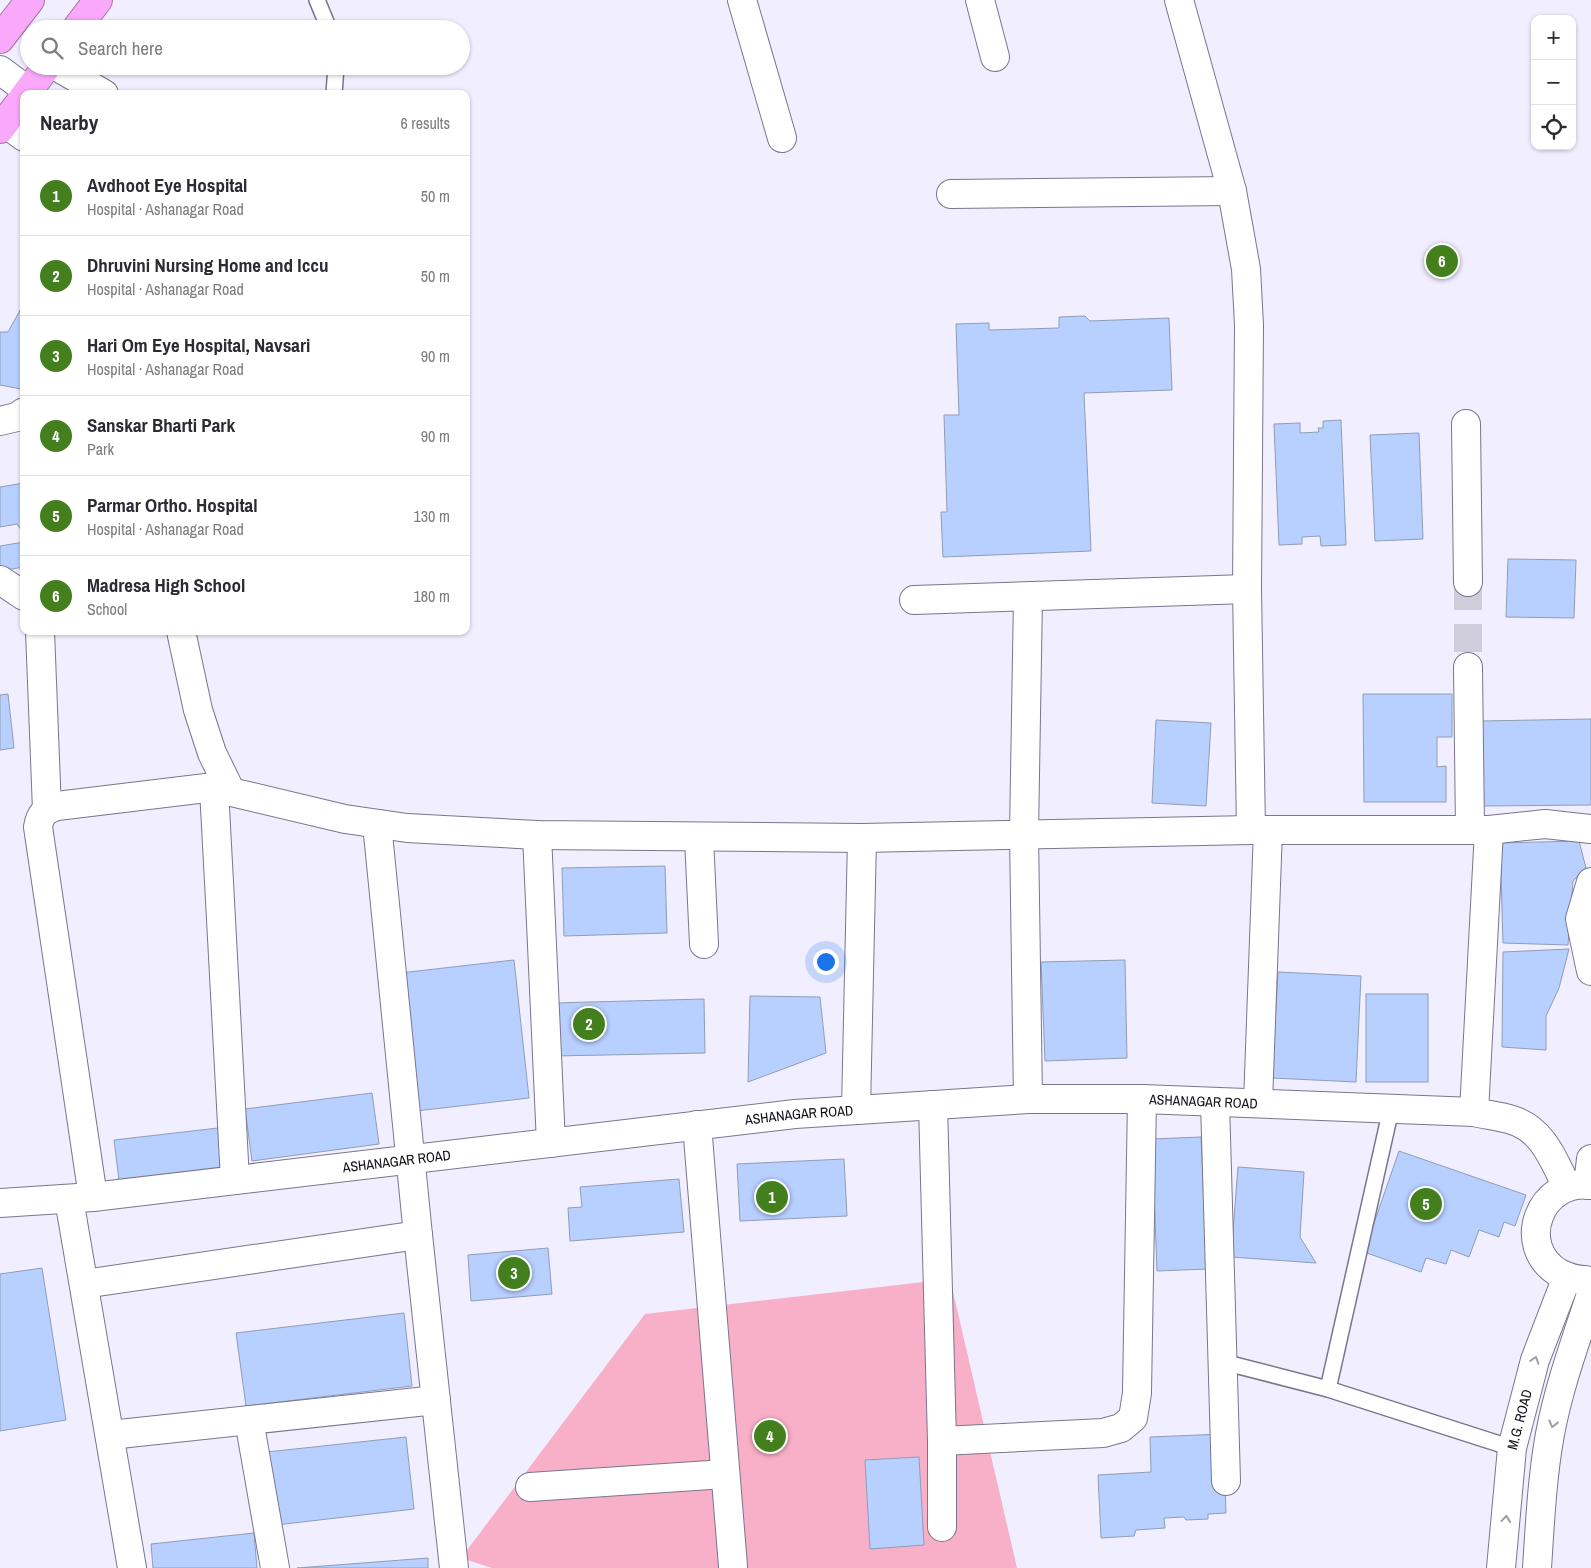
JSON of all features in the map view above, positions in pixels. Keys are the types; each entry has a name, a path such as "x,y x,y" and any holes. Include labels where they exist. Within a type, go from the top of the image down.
{"highway":[{"path":"0,39 30,0"},
{"path":"83,20 98,0"},
{"path":"29,90 40,75"},
{"path":"10,130 20,108"}],"street":[{"path":"742,0 782,138"},
{"path":"980,0 994,57"},
{"path":"1179,0 1232,190 1246,269 1249,324 1247,590 1260,830 1258,1103"},
{"path":"0,70 22,90"},
{"path":"71,75 97,90"},
{"path":"952,194 1232,190"},
{"path":"0,421 20,415"},
{"path":"1466,424 1468,582"},
{"path":"0,580 20,593"},
{"path":"914,600 1247,590"},
{"path":"1028,597 1024,834 1028,1099"},
{"path":"40,635 47,810"},
{"path":"183,635 198,710 222,790 235,1180"},
{"path":"1468,666 1479,830 1474,1112"},
{"path":"132,1568 84,1284 81,1198 38,827 40,816 47,810 57,806 185,789 222,790 345,819 377,824 444,831 537,836 862,838 1260,830 1479,830 1545,824 1591,828"},
{"path":"377,824 418,1235 454,1568"},
{"path":"537,836 551,1143"},
{"path":"699,838 704,944"},
{"path":"856,1110 862,838"},
{"path":"1591,882 1580,919 1591,971"},
{"name":"ASHANAGAR ROAD","path":"0,1203 81,1198 796,1114 1028,1099 1142,1099 1474,1112 1514,1120 1531,1129 1584,1179"},
{"path":"942,1441 1103,1432 1121,1428 1133,1418 1137,1393 1142,1099"},
{"path":"1215,1102 1226,1481"},
{"path":"934,1105 942,1441 942,1527"},
{"path":"697,1126 733,1566"},
{"path":"1579,1278 1552,1269 1542,1256 1536,1240 1536,1224 1542,1208 1553,1195 1584,1179"},
{"path":"84,1284 418,1235"},
{"name":"M.G. ROAD","path":"1501,1568 1512,1448 1535,1360 1579,1278"},
{"path":"1537,1568 1542,1493 1550,1434 1565,1376 1591,1294"},
{"path":"110,1435 436,1400"},
{"path":"249,1420 275,1568"},
{"path":"530,1487 725,1474"}],"lane":[{"path":"317,0 325,20"},
{"path":"334,90 335,75"},
{"path":"1328,1389 1391,1109"},
{"path":"1223,1362 1328,1389 1512,1448"}],"shaded area":[{"path":"950,1279 1017,1568 492,1568 461,1558 645,1314"}],"building":[{"path":"20,310 20,389 0,385 0,332 8,332"},
{"path":"1085,316 1090,321 1169,318 1172,390 1084,393 1091,551 943,557 941,512 947,512 944,415 959,415 956,324 989,323 989,330 1059,328 1059,317"},
{"path":"1341,420 1346,545 1321,546 1320,536 1302,537 1302,544 1279,545 1274,424 1300,423 1300,433 1319,432 1318,428 1323,428 1323,421"},
{"path":"1419,433 1423,539 1375,541 1370,435"},
{"path":"20,484 20,528 17,524 0,527 0,487"},
{"path":"20,543 20,568 0,571 0,546"},
{"path":"1508,559 1576,560 1574,618 1506,617"},
{"path":"8,694 14,748 0,750 0,695"},
{"path":"1363,694 1452,694 1452,737 1437,737 1437,767 1446,766 1446,802 1364,802"},
{"path":"1591,719 1591,805 1482,806 1481,721"},
{"path":"1156,720 1211,723 1206,806 1152,803"},
{"path":"1579,841 1586,868 1573,881 1568,945 1503,943 1500,843"},
{"path":"665,866 667,933 564,936 562,868"},
{"path":"1569,949 1559,988 1546,1016 1546,1050 1502,1047 1503,952"},
{"path":"514,960 529,1098 416,1111 400,973"},
{"path":"1125,960 1127,1058 1045,1061 1041,962"},
{"path":"1278,972 1361,976 1356,1082 1272,1078"},
{"path":"1366,994 1428,994 1428,1082 1366,1082"},
{"path":"750,996 820,997 826,1053 748,1082"},
{"path":"704,999 705,1053 555,1056 554,1003"},
{"path":"372,1093 379,1144 252,1161 245,1109"},
{"path":"218,1128 223,1168 119,1180 114,1140"},
{"path":"1201,1137 1207,1269 1157,1271 1152,1139"},
{"path":"1399,1151 1526,1195 1515,1226 1504,1222 1499,1237 1479,1230 1469,1257 1451,1250 1446,1264 1426,1258 1421,1272 1364,1252"},
{"path":"844,1159 847,1216 740,1221 737,1164"},
{"path":"1238,1167 1304,1172 1300,1237 1316,1263 1231,1257"},
{"path":"679,1179 684,1232 570,1241 568,1208 582,1207 580,1187"},
{"path":"548,1248 552,1294 471,1301 468,1255"},
{"path":"42,1268 66,1420 0,1431 0,1274"},
{"path":"404,1313 412,1386 246,1406 236,1333"},
{"path":"1223,1434 1226,1513 1208,1514 1208,1519 1164,1518 1165,1528 1136,1530 1134,1536 1101,1538 1098,1475 1151,1472 1150,1437"},
{"path":"406,1437 414,1509 276,1525 267,1452"},
{"path":"919,1457 924,1545 870,1549 865,1460"},
{"path":"254,1533 257,1568 153,1568 151,1544"},
{"path":"428,1558 428,1568 297,1568"}],"tunnel":[{"path":"1468,582 1468,667"}],"place":[{"name":"Madresa High School","path":"1442,261"},
{"name":"Dhruvini Nursing Home and Iccu","path":"589,1024"},
{"name":"Avdhoot Eye Hospital","path":"772,1197"},
{"name":"Parmar Ortho. Hospital","path":"1426,1204"},
{"name":"Hari Om Eye Hospital, Navsari","path":"514,1273"},
{"name":"Sanskar Bharti Park","path":"770,1436"}]}
